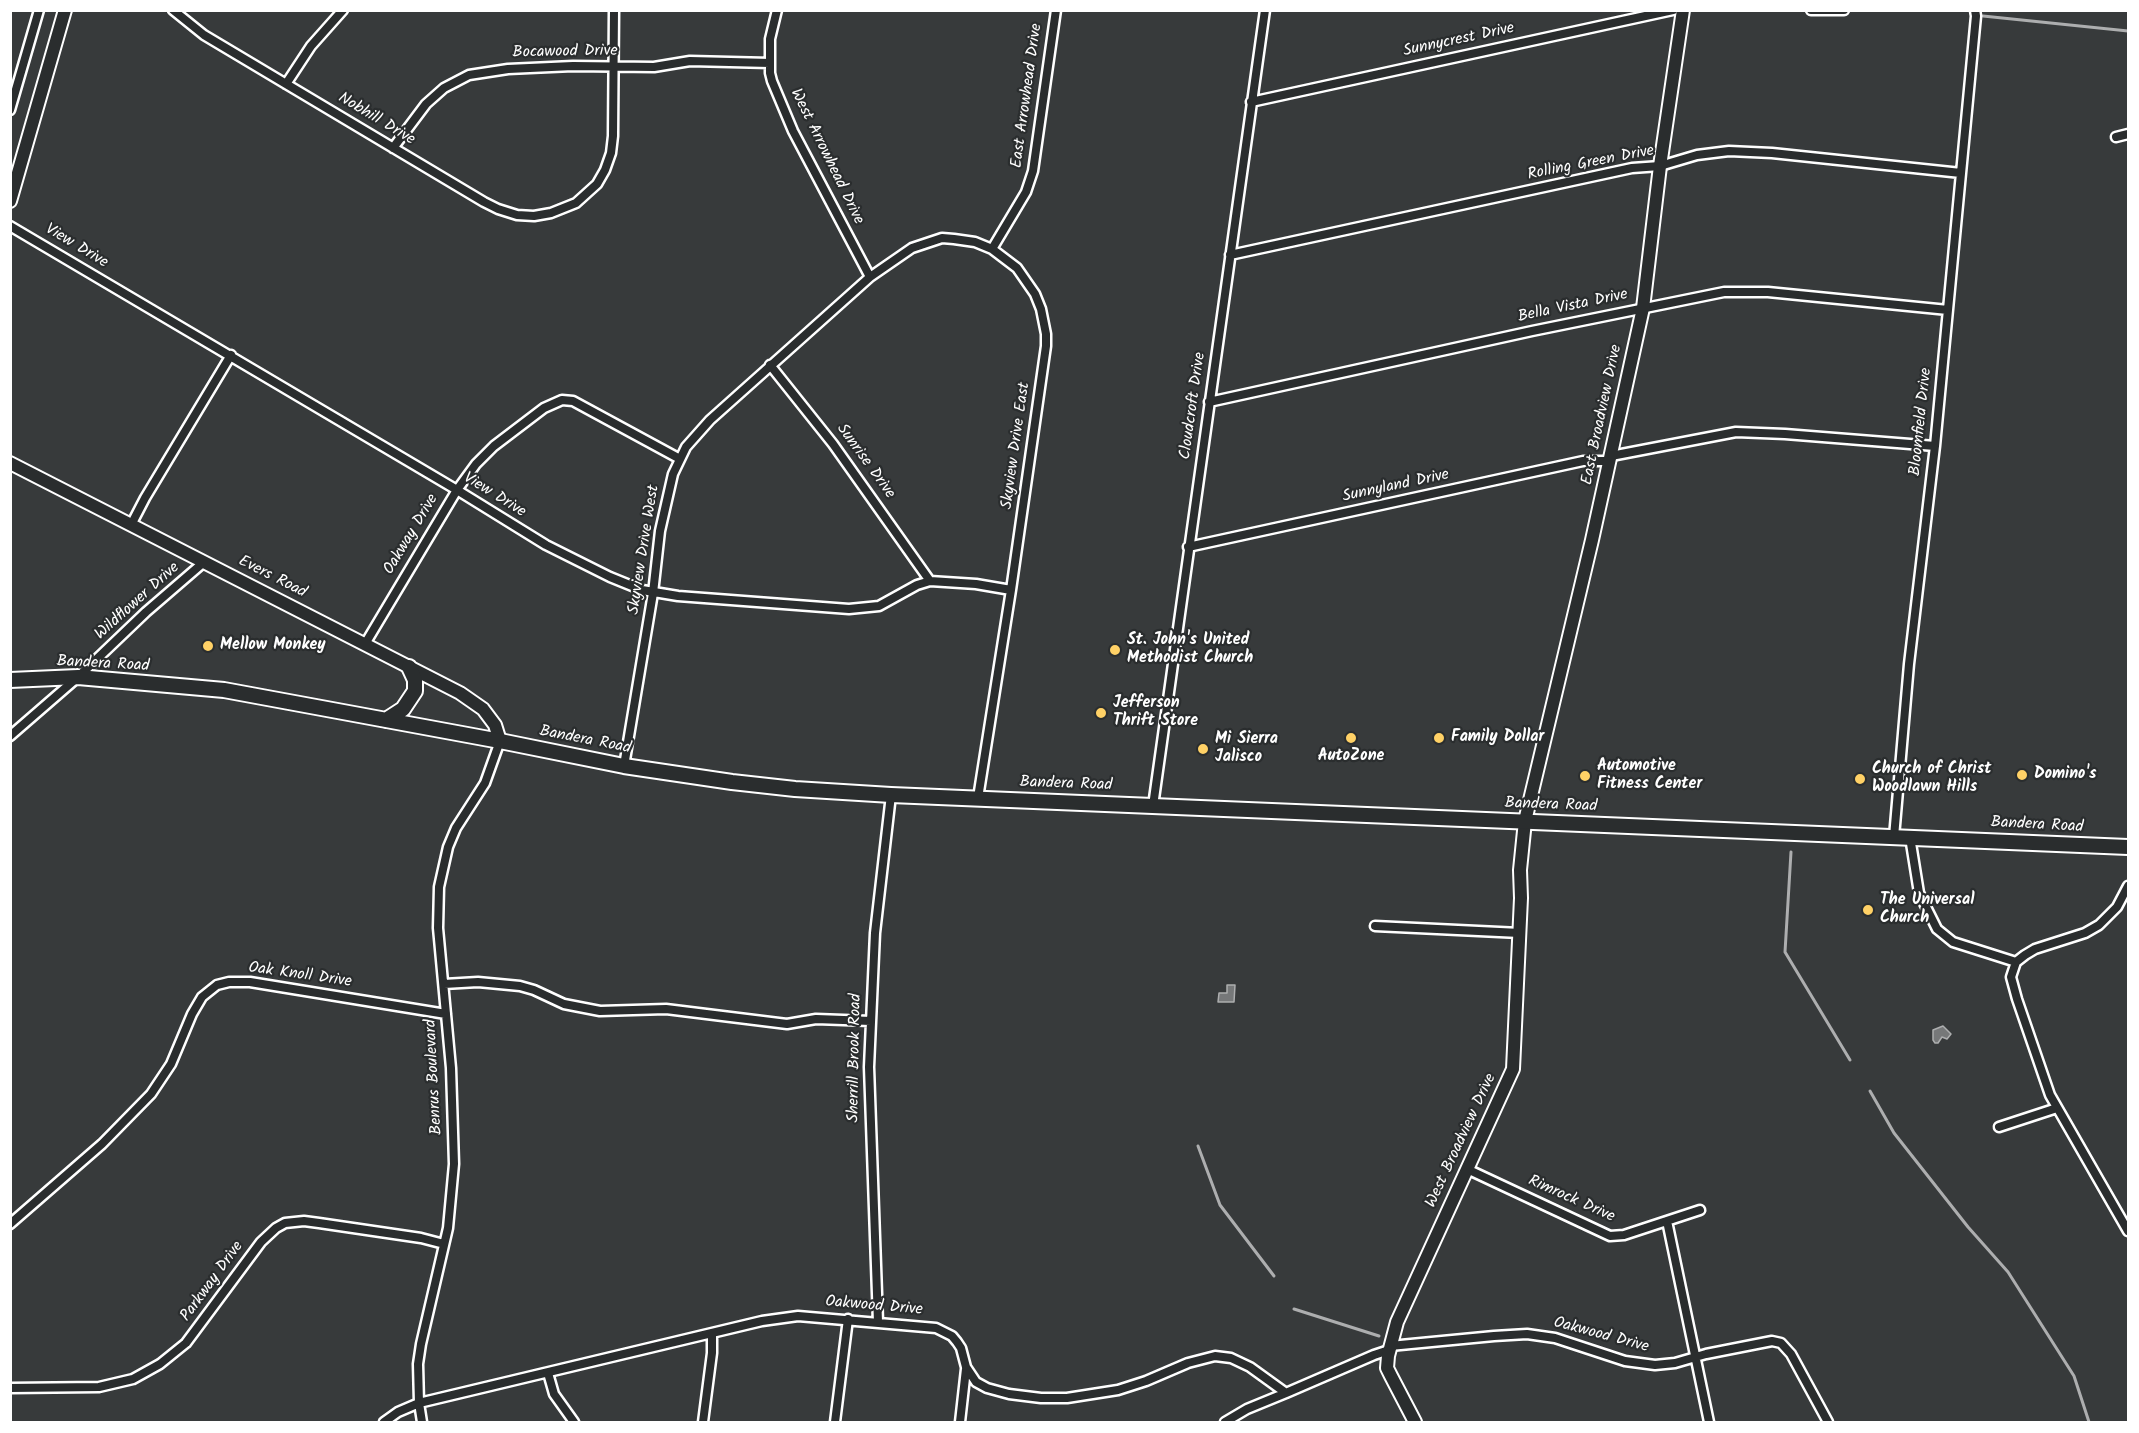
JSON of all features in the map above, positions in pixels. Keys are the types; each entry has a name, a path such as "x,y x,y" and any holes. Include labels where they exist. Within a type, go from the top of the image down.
{"main road":[{"path":"386,720 403,709 416,691 415,680 409,666"},
{"name":"Bandera Road","path":"10,681 78,678 224,690 624,766 732,783 795,789 891,795 2128,847"}],"street":[{"path":"10,110 39,10"},
{"path":"11,199 65,10"},
{"name":"Nobhill Drive","path":"173,10 204,35 393,148 498,209 517,215 534,216 551,213 576,203 597,184 611,153 614,67"},
{"path":"286,84 311,46 343,10"},
{"path":"614,67 615,10"},
{"name":"West Arrowhead Drive","path":"777,10 770,39 772,81 793,131 870,278"},
{"name":"East Arrowhead Drive","path":"992,249 1026,192 1033,171 1056,10"},
{"name":"Cloudcroft Drive","path":"1153,806 1265,10"},
{"name":"Sunnycrest Drive","path":"1251,102 1673,10"},
{"name":"East Broadview Drive","path":"1525,821 1611,458 1643,308 1660,166 1683,10"},
{"path":"1811,10 1844,10"},
{"name":"Bloomfield Drive","path":"1894,837 1910,664 1935,446 1975,10"},
{"name":"Bocawood Drive","path":"393,148 426,104 444,88 469,75 508,69 654,67 701,61 770,63"},
{"path":"2115,137 2128,134"},
{"name":"Rolling Green Drive","path":"1230,255 1632,168 1660,166 1697,155 1746,151 1961,173"},
{"name":"View Drive","path":"10,226 231,355 546,545 610,577 653,593 864,609 889,602 917,585 930,581 976,584 1011,590"},
{"name":"Skyview Drive East","path":"870,278 912,248 942,238 965,240 992,249 1009,260 1024,276 1041,309 1046,346 978,798"},
{"name":"Skyview Drive West","path":"624,766 653,593 660,531 670,486 680,459 693,438 710,420 870,278"},
{"name":"Bella Vista Drive","path":"1209,402 1724,292 1768,292 1948,310"},
{"path":"131,525 231,355"},
{"name":"Sunrise Drive","path":"770,365 833,444 930,581"},
{"name":"Oakway Drive","path":"365,644 457,490 476,464 494,446 535,414 562,400 573,401 680,459"},
{"name":"Sunnyland Drive","path":"1188,547 1583,461 1611,458 1721,434 1745,432 1935,446"},
{"name":"Evers Road","path":"10,463 460,693 483,709 495,725 500,741"},
{"name":"Wildflower Drive","path":"10,736 78,678 146,612 204,562"},
{"name":"Benrus Boulevard","path":"422,1422 417,1376 421,1344 451,1213 454,1164 451,1068 437,908 442,867 456,828 491,772 500,741"},
{"name":"Sherrill Brook Road","path":"878,1322 869,1099 875,933 891,795"},
{"name":"West Broadview Drive","path":"1415,1422 1388,1368 1389,1348 1397,1322 1513,1069 1520,933 1520,870 1525,821"},
{"path":"1910,837 1919,893 1937,929 1953,942 2016,962"},
{"path":"2128,886 2116,907 2099,926 2085,933 2035,949 2016,962 2011,977 2016,999 2050,1095 2128,1231"},
{"path":"1376,926 1520,933"},
{"name":"Oak Knoll Drive","path":"10,1224 122,1125 151,1094 171,1064 192,1014 202,997 217,985 229,982 250,982 446,1014"},
{"path":"444,984 477,982 520,986 564,1004 600,1011 666,1009 787,1024 816,1019 871,1021"},
{"path":"1999,1127 2057,1108"},
{"name":"Rimrock Drive","path":"1467,1169 1610,1236 1624,1235 1700,1210"},
{"path":"1667,1221 1709,1422"},
{"name":"Parkway Drive","path":"10,1388 99,1387 133,1379 160,1364 186,1343 261,1242 285,1223 319,1222 421,1238 444,1244"},
{"name":"Oakwood Drive","path":"384,1422 419,1403 712,1333 798,1316 936,1328 952,1336 961,1348 966,1367 976,1382 987,1388 1030,1396 1067,1398 1118,1390 1201,1358 1215,1356 1231,1358 1250,1367 1286,1393 1389,1348 1494,1336 1527,1334 1555,1338 1625,1361 1645,1365 1665,1365 1764,1341 1780,1343 1791,1354 1828,1422"},
{"path":"835,1422 848,1319"},
{"path":"703,1422 712,1353 712,1333"},
{"path":"960,1422 966,1367"},
{"path":"548,1373 554,1394 574,1422"},
{"path":"1225,1422 1247,1409 1286,1393"}],"shaded area":[{"path":"1227,985 1235,985 1234,1002 1218,1002 1219,993 1227,993"},
{"path":"1943,1026 1951,1034 1947,1039 1942,1037 1938,1043 1935,1043 1933,1030"}],"waterway":[{"path":"1983,16 2128,31"},
{"path":"1791,852 1785,952 1850,1060"},
{"path":"1870,1091 1894,1133 1968,1227 2008,1272 2074,1376 2089,1422"},
{"path":"1198,1146 1220,1205 1274,1276"},
{"path":"1294,1309 1379,1336"}],"place":[{"name":"Mellow Monkey","path":"208,646"},
{"name":"St. John's United Methodist Church","path":"1115,650"},
{"name":"Jefferson Thrift Store","path":"1101,713"},
{"name":"AutoZone","path":"1351,738"},
{"name":"Family Dollar","path":"1439,738"},
{"name":"Mi Sierra Jalisco","path":"1203,749"},
{"name":"Domino's","path":"2022,775"},
{"name":"Automotive Fitness Center","path":"1585,776"},
{"name":"Church of Christ Woodlawn Hills","path":"1860,779"},
{"name":"The Universal Church","path":"1868,910"}]}
